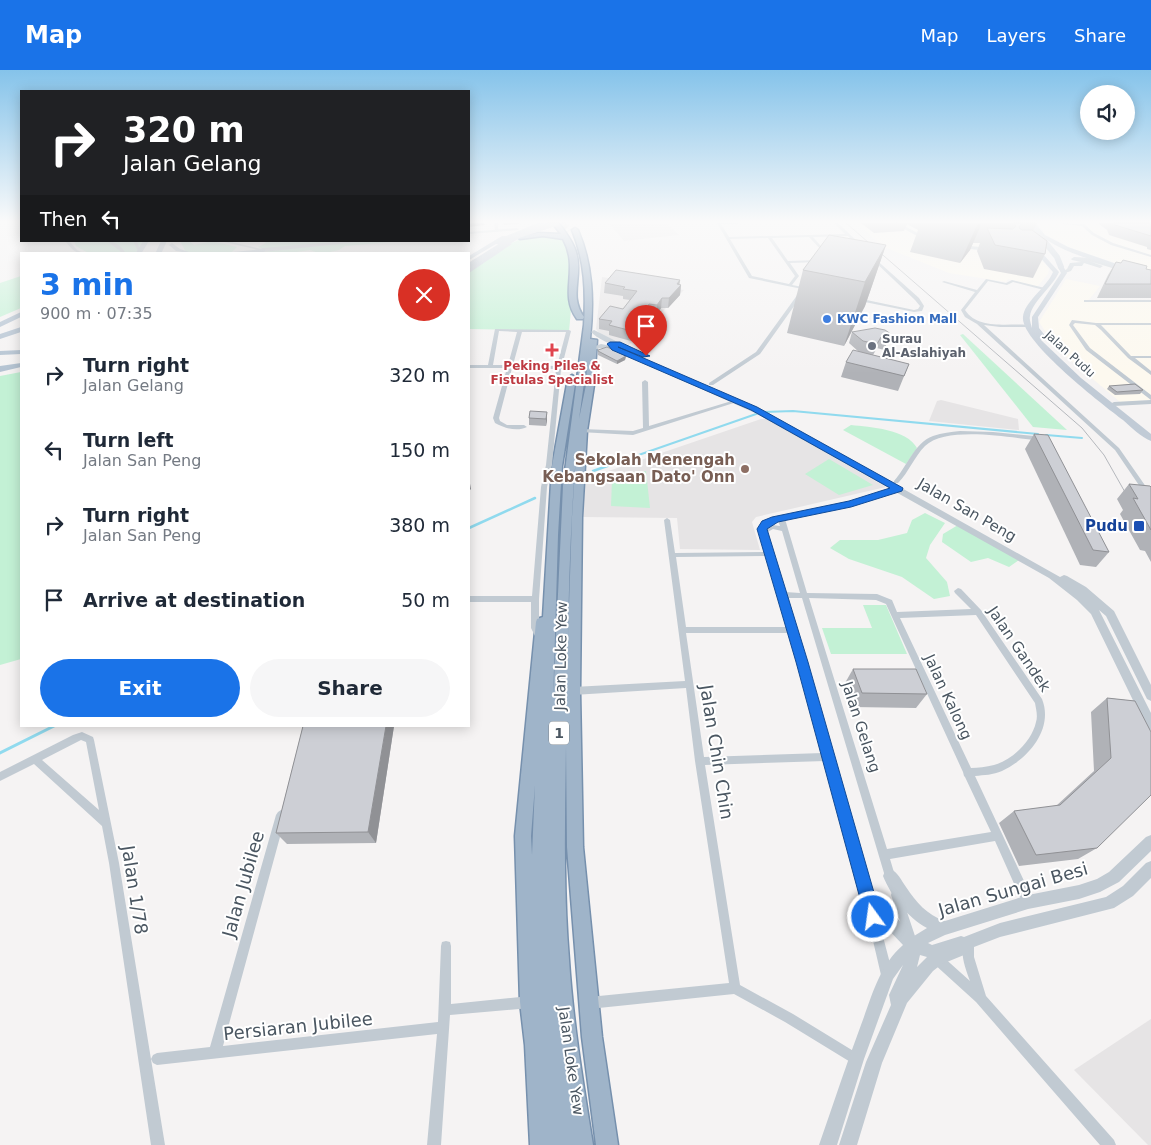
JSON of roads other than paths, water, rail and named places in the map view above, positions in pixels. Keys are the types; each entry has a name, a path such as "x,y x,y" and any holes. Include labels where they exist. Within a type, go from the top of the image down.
{"highway":[{"name":"Jalan Loke Yew","path":"580,273 580,317 558,466 542,602 548,871 582,1145"},
{"name":"Jalan Loke Yew","path":"562,1145 545,990 548,871 569,466 588,349 587,273"},
{"path":"595,273 593,329 588,349 590,385 582,431 574,644 575,847 589,1003 606,1141"},
{"path":"563,594 570,615 574,644"},
{"path":"541,1145 535,1045 530,1002 524,836 543,618 542,602"}],"main road":[{"name":"Jalan Pudu","path":"1056,273 1026,316 1026,326 1045,350 1151,438"},
{"name":"Jalan Pudu","path":"1061,273 1035,317 1036,328 1054,350 1120,406 1151,429"},
{"path":"0,323 19,321"},
{"path":"0,331 19,321"},
{"path":"0,337 19,321"},
{"path":"0,343 20,336"},
{"path":"1,353 20,352"},
{"path":"0,369 20,365"},
{"path":"1072,374 1120,406 1151,434"}],"street":[{"path":"748,273 750,277 756,279 814,291"},
{"path":"789,286 797,276 795,273"},
{"path":"854,293 853,298 914,311 920,310 922,306 917,299 889,273"},
{"path":"1044,289 1012,281 1008,284 987,280 963,308 962,312 970,319 979,323 1117,449 1151,499"},
{"path":"944,282 977,291"},
{"path":"694,381 711,384 758,352 804,289"},
{"path":"1086,301 1151,301"},
{"path":"1151,324 1096,324 1074,321 1072,327 1088,348 1151,398"},
{"path":"979,323 1026,326"},
{"path":"1096,324 1130,357 1151,373"},
{"path":"1103,329 1151,328"},
{"name":"Jalan San Peng","path":"593,329 598,336 617,346 737,401 766,412"},
{"path":"470,600 542,602 544,487 549,465 559,367 569,331 496,330 490,366"},
{"path":"520,330 496,418 497,422 506,427 524,427"},
{"name":"Jalan San Peng","path":"588,349 602,346 617,346 711,384 766,412 1070,581 1093,598 1114,620 1151,696"},
{"path":"1130,357 1151,357"},
{"path":"470,366 573,368"},
{"path":"646,384 646,429"},
{"path":"711,384 716,391"},
{"path":"582,431 632,433 737,401"},
{"path":"1120,406 1151,402"},
{"path":"1120,406 1151,407"},
{"path":"887,975 868,898 792,630 762,532 765,524 781,518 851,503 897,485 924,444 938,437 960,433 1034,438"},
{"name":"Jalan San Peng","path":"897,485 1052,576 1080,597 1095,612 1103,625 1151,725"},
{"name":"Jalan Gelang","path":"781,518 890,876 913,945"},
{"name":"Jalan Chin Chin","path":"667,520 700,761 735,988"},
{"path":"762,532 772,527 784,529"},
{"path":"672,555 769,554"},
{"name":"Jalan Gandek","path":"958,591 978,612 1039,702 1043,711 1034,741 998,768 967,773"},
{"name":"Jalan Kalong","path":"781,595 877,597 888,602 1028,902"},
{"path":"894,615 978,612"},
{"path":"683,630 792,630"},
{"path":"573,691 689,684"},
{"name":"Jalan 1/78","path":"0,776 36,760 76,738 87,737 91,744 107,824 158,1145"},
{"path":"700,761 828,757"},
{"path":"36,760 107,824"},
{"name":"Jalan Jubilee","path":"215,1052 285,800"},
{"path":"884,855 997,836"},
{"name":"Jalan Sungai Besi","path":"828,1145 856,1059 887,975 899,958 928,935 945,928 1028,902 1079,892 1100,885 1114,877 1150,844"},
{"path":"848,1145 874,1062 902,998 915,980 937,959 958,950 970,942 1000,930 1109,904 1128,890 1151,868"},
{"path":"890,876 916,913 927,922 945,928"},
{"path":"868,898 913,945 932,952 955,944 970,942"},
{"path":"970,942 968,957 980,998"},
{"path":"897,1009 898,995 913,960 913,945"},
{"path":"434,1145 445,1010 446,946"},
{"path":"937,959 980,998 1108,1145"},
{"path":"589,1003 735,988 856,1059"},
{"path":"445,1010 530,1002"},
{"name":"Persiaran Jubilee","path":"157,1059 443,1027"}],"waterway":[{"path":"764,412 793,411 1038,434"},
{"path":"630,458 759,413"},
{"path":"1046,435 1082,438"},
{"path":"593,471 633,457"},
{"path":"470,528 535,498"},
{"path":"0,753 52,727"}],"tram line":[{"path":"904,273 1082,428 1104,455 1130,501"}],"place":[{"name":"KWC Fashion Mall","path":"827,319"},
{"name":"Surau Al-Aslahiyah","path":"872,346"},
{"name":"Peking Piles & Fistulas Specialist","path":"552,350"},
{"name":"Sekolah Menengah Kebangsaan Dato' Onn","path":"745,469"},
{"name":"Pudu","path":"1139,526"}]}
